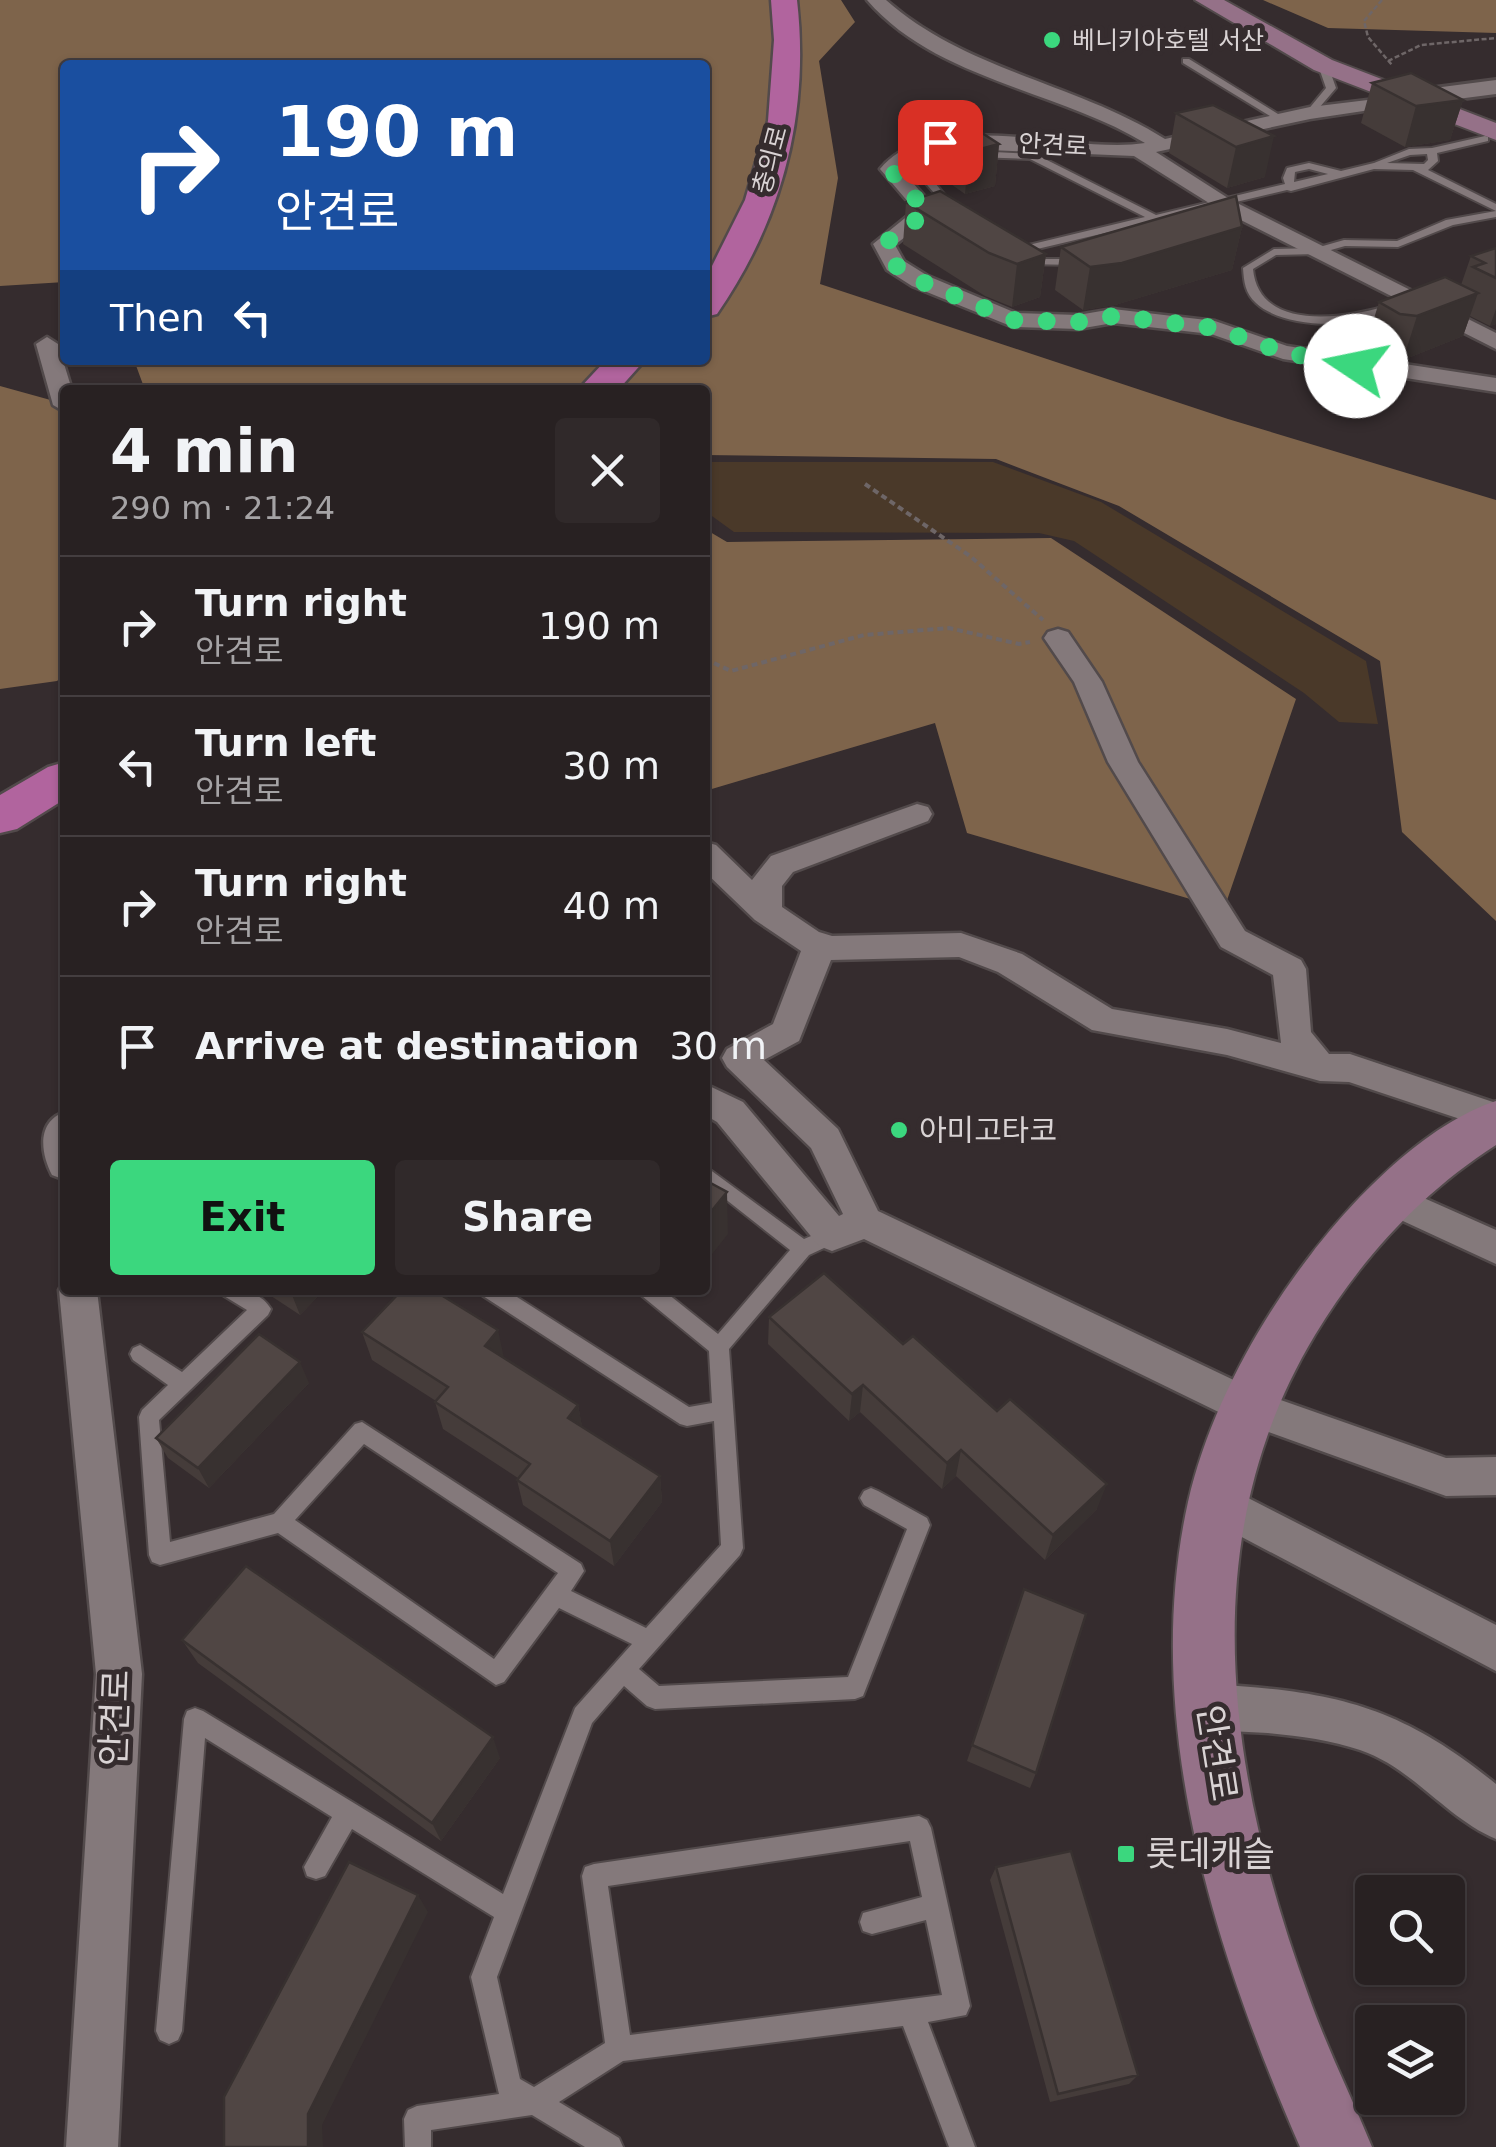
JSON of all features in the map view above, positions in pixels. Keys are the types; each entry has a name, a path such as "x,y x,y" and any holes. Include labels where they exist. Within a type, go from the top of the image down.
{"highway":[{"name":"충의로","path":"710,246 731,208 754,132 766,66 762,0"},
{"name":"충의로","path":"710,299 744,240 771,166 788,77 789,36 784,0"},
{"path":"602,385 623,365"},
{"path":"639,385 658,365"},
{"path":"0,792 60,757"},
{"path":"0,816 60,781"}],"main road":[{"name":"안견로","path":"1207,0 1324,65 1407,96 1490,135"},
{"name":"안견로","path":"1336,2147 1294,2052 1254,1939 1230,1834 1208,1706 1203,1649 1204,1593 1217,1502 1249,1407 1282,1341 1320,1280 1358,1230 1390,1198 1456,1144 1496,1119"}],"street":[{"name":"안견로","path":"876,0 904,23 969,63 1101,111 1162,145"},
{"path":"1407,96 1496,87"},
{"name":"안견로","path":"1407,96 1310,112 1140,150 940,142 907,153 890,169 927,212 884,244 895,265 920,281 1013,320 1078,322 1114,316 1215,328 1283,352 1496,385"},
{"path":"1140,150 1224,204 1317,251 1400,308 1496,342"},
{"path":"47,344 60,387"},
{"path":"1058,638 1088,682 1123,762 1233,939 1289,970 1294,1036 1320,1067"},
{"path":"766,912 766,884 782,864 917,814"},
{"path":"710,857 766,912 808,941 832,948 961,945 1010,964 1104,1020 1227,1042 1320,1067 1350,1068 1496,1119"},
{"path":"820,945 787,1032 738,1058 824,1139 833,1235"},
{"path":"710,1101 730,1112 833,1235 1249,1407 1446,1477 1496,1476"},
{"path":"1390,1198 1496,1248"},
{"name":"안견로","path":"79,1295 119,1674 92,2147"},
{"path":"1217,1502 1496,1648"},
{"path":"1208,1706 1300,1714 1364,1727 1424,1759 1496,1815"}],"lane":[{"path":"1186,61 1281,119"},
{"path":"1310,112 1331,88 1324,65"},
{"name":"안견로","path":"1414,167 1433,161 1432,151 1490,135"},
{"path":"1098,258 1053,265 998,256 1124,231 1156,218 1344,175 1374,166 1390,156 1432,151"},
{"name":"안견로","path":"950,226 955,215 917,168 928,159 950,154 1032,156 1156,218"},
{"path":"1374,166 1414,167 1496,211"},
{"path":"1400,308 1365,326 1318,322 1259,303 1251,294 1248,268 1274,252 1317,251 1344,243 1398,244 1450,222 1496,211"},
{"path":"610,2147 509,2087 484,1977 583,1716 732,1548 720,1347 833,1235 710,1175"},
{"path":"239,1295 261,1310 148,1417 160,1554 280,1522 362,1430 572,1571 496,1674 280,1522"},
{"path":"498,1295 687,1417 723,1410"},
{"path":"656,1295 720,1347"},
{"path":"140,1354 184,1384"},
{"path":"623,1670 655,1698 855,1688 919,1525 870,1498"},
{"path":"554,1595 649,1641"},
{"path":"169,2031 194,1719 509,1912"},
{"path":"316,1867 348,1813"},
{"path":"418,2147 418,2119 535,2102 619,2049 956,2006 919,1828 594,1876 619,2049"},
{"path":"872,1922 936,1906"},
{"path":"911,2012 962,2147"}],"path":[{"path":"1382,0 1364,21 1368,38 1404,82 1407,96"},
{"path":"1388,61 1422,45 1496,38"},
{"path":"865,484 970,556 1028,604 1058,638"},
{"path":"710,661 731,671 864,635 949,628 1018,644 1058,638"}],"shaded area":[{"path":"0,0 841,0 855,22 819,61 838,178 820,284 1228,419 1496,500 1496,921 1402,832 1380,661 1119,506 996,459 710,455 710,385 143,385 136,365 710,365 710,60 60,60 60,282 0,286"},
{"path":"1263,0 1496,0 1496,33 1328,28"},
{"path":"0,386 60,403 60,678 0,689"},
{"path":"710,462 993,462 1101,502 1366,661 1378,724 1339,722 1304,693 1074,541 1039,533 734,532 710,515"},
{"path":"710,532 727,542 1051,538 1296,699 1224,909 967,833 935,723 710,790"}],"building":[{"path":"1411,73 1463,100 1416,106 1372,83"},
{"path":"1213,105 1274,136 1236,147 1176,113"},
{"path":"962,120 999,144 969,152 931,128"},
{"path":"940,191 1046,254 1017,264 989,253 906,202"},
{"path":"1236,196 1242,227 1122,263 1090,267 1061,247"},
{"path":"1496,248 1496,278 1473,267 1485,263 1471,256"},
{"path":"1445,277 1478,293 1417,316 1400,314 1379,302"},
{"path":"710,1183 727,1192 710,1213"},
{"path":"824,1273 903,1344 913,1336 997,1411 1010,1399 1107,1484 1053,1535 961,1450 947,1463 863,1385 852,1394 769,1317"},
{"path":"397,1295 441,1295 498,1330 485,1346 578,1405 568,1418 660,1476 610,1541 517,1480 530,1464 435,1402 448,1387 362,1332"},
{"path":"259,1334 300,1362 198,1468 156,1438"},
{"path":"246,1566 493,1737 432,1823 182,1640"},
{"path":"1024,1589 1086,1614 1036,1773 972,1745"},
{"path":"1071,1851 1138,2075 1058,2094 996,1867"},
{"path":"349,1862 418,1895 308,2114 308,2147 224,2147 224,2097"}],"place":[{"name":"베니키아호텔 서산","path":"1052,40"},
{"name":"아미고타코","path":"899,1130"},
{"name":"롯데캐슬","path":"1126,1854"}],"route":[{"path":"940,142 907,153 890,169 927,212 897,230 884,244 895,265 920,281 1013,320 1078,322 1114,316 1215,328 1283,352 1356,366"}]}
